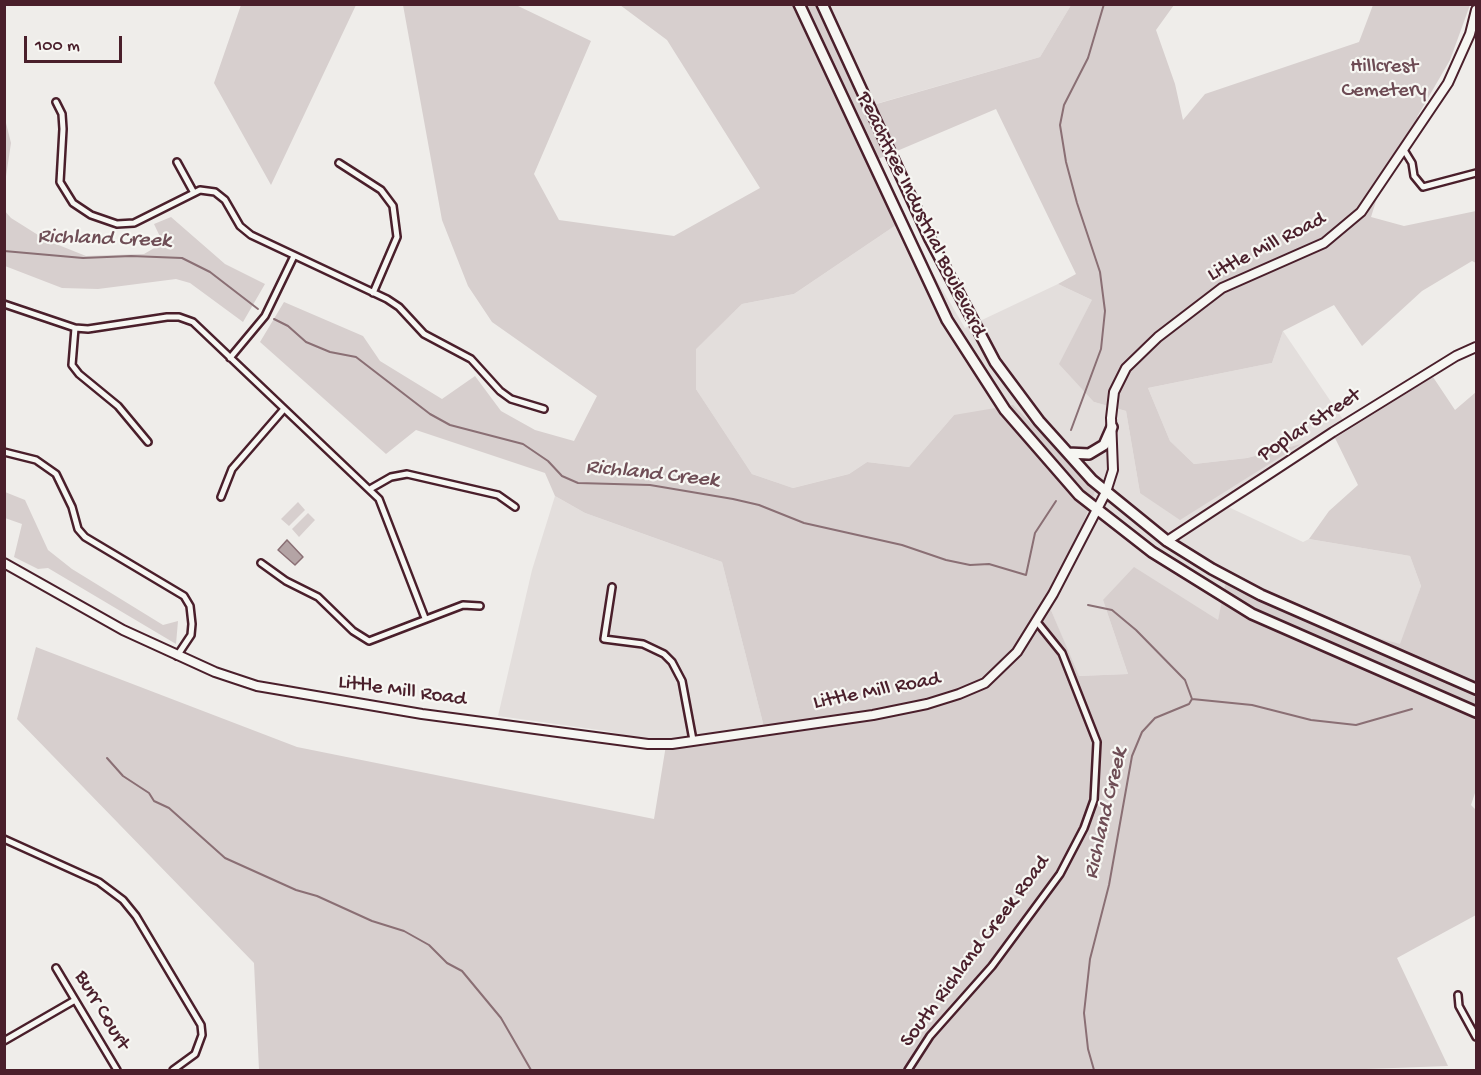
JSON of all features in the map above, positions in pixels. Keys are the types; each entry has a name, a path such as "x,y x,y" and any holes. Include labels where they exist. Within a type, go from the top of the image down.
{"main road":[{"name":"Peachtree Industrial Boulevard","path":"800,4 947,320 979,374 1024,434 1078,495 1152,552 1252,614 1476,712"},
{"name":"Peachtree Industrial Boulevard","path":"822,4 930,239 995,362 1039,421 1068,453 1106,492 1167,541 1212,569 1261,595 1472,687"},
{"path":"872,160 890,152"},
{"path":"1068,453 1089,454 1104,445 1112,427"},
{"path":"1458,703 1472,687"}],"street":[{"name":"Little Mill Road","path":"4,563 123,630 177,656 257,686 343,703 648,744 672,744 873,716 959,694 985,683 1017,652 1037,622 1106,492 1113,470 1114,392 1126,368 1144,350 1222,288 1324,243 1340,232 1361,212 1448,83 1470,34 1476,10"},
{"path":"56,102 62,114 63,129 60,182 73,203 91,215 117,224 134,223 200,190 215,192 225,200 240,226 265,243 399,307 424,334 471,359 500,391 511,399 543,409"},
{"path":"1404,150 1412,164 1414,176 1423,187 1476,173"},
{"path":"177,162 194,193"},
{"path":"339,163 381,190 393,206 398,237 373,293"},
{"path":"230,358 265,316 294,256"},
{"path":"4,304 75,328 88,329 179,317 193,322 379,499 425,618"},
{"path":"75,328 72,365 118,406 148,442"},
{"name":"Poplar Street","path":"1167,541 1333,432 1456,356 1476,347"},
{"path":"221,497 232,469 284,410"},
{"path":"4,452 36,460 56,474 78,528 85,537 184,596 190,606 191,635 177,656"},
{"path":"370,489 391,477 407,474 498,495 515,507"},
{"path":"261,563 286,581 318,597 353,631 369,641 464,605 480,606"},
{"path":"612,587 604,639 643,644 664,654 672,662 682,681 693,740"},
{"name":"South Richland Creek Road","path":"908,1071 930,1036 992,966 1060,874 1084,828 1094,800 1097,742 1062,653 1037,622"},
{"path":"4,839 99,882 123,900 136,916 201,1025 202,1035 195,1054 173,1071"},
{"name":"Burr Court","path":"56,968 117,1071"},
{"path":"1458,995 1459,1006 1476,1037"},
{"path":"4,1041 75,1000"}],"shaded area":[{"path":"817,5 1071,5 1040,57 865,107"},
{"path":"902,221 965,328 1058,284 1092,300 1094,402 1126,411 1140,493 1298,445 1247,458 1194,464 1170,441 1148,388 1272,363 1283,331 1344,421 1222,504 1303,542 1309,539 1410,556 1421,586 1401,645 1352,631 1227,581 1218,621 1103,600 1128,674 1078,676 1051,610 1096,489 954,415 909,467 867,462 849,474 793,488 752,474 696,389 696,348 742,304 794,294"},
{"path":"555,496 585,513 722,562 765,731 666,745 606,731 498,716 532,570"},
{"path":"287,540 303,557 295,565 278,550"}],"green space":[{"path":"241,5 356,5 271,185 214,83"},
{"name":"Hillcrest Cemetery","path":"403,5 516,5 591,41 534,174 559,220 674,236 760,188 667,40 620,5 817,5 866,107 1040,57 1071,5 1174,5 1156,30 1175,84 1183,120 1205,94 1359,42 1373,5 1470,5 1450,60 1417,117 1426,114 1387,166 1371,217 1404,226 1476,211 1476,263 1472,261 1422,291 1362,346 1334,305 1283,331 1272,363 1148,388 1170,441 1194,464 1247,458 1301,444 1180,520 1140,493 1126,411 1094,402 1059,364 1092,300 1058,284 1076,274 996,109 871,162 902,221 794,294 742,304 696,349 696,389 752,474 793,488 849,474 867,462 909,467 954,415 1013,405 1096,489 1051,610 1079,676 1128,674 1103,600 1134,567 1218,620 1226,581 1352,631 1400,644 1421,586 1410,556 1309,539 1329,511 1358,485 1335,438 1433,377 1455,410 1476,392 1476,790 1471,805 1476,810 1476,915 1397,958 1448,1066 1339,1070 259,1070 254,963 17,719 36,647 297,747 654,819 666,745 765,731 722,562 585,513 555,496 545,473 416,430 386,454 260,342 284,302 363,336 380,361 442,399 475,376 501,411 535,430 574,441 597,396 492,322 468,286 442,220"},
{"path":"4,119 11,143 5,183"},
{"path":"4,210 11,218 46,240 86,256 144,254 163,243 154,224 171,217 225,264 265,284 243,322 190,283 176,279 98,289 62,288 5,266"},
{"path":"5,492 25,500 48,550 72,569 163,625 178,621 176,644 48,568 38,569 14,557 22,524 5,518"},
{"path":"298,502 305,510 289,526 281,519"},
{"path":"308,513 315,520 299,537 292,529"}],"waterway":[{"path":"1071,430 1101,349 1105,311 1100,272 1077,203 1066,162 1060,125 1064,105 1088,58 1104,4"},
{"name":"Richland Creek","path":"4,251 83,258 131,256 182,258 210,272 258,309"},
{"name":"Richland Creek","path":"274,319 288,326 306,342 330,352 356,357 430,414 450,425 523,444 548,461 562,476 578,483 650,485 733,499 759,505 804,523 902,545 946,560 970,565 989,564 1026,575 1035,533 1056,501"},
{"name":"Richland Creek","path":"1088,605 1112,610 1136,630 1185,680 1192,699"},
{"path":"1192,699 1252,705 1311,720 1356,725 1412,709"},
{"name":"Richland Creek","path":"1094,1070 1088,1049 1084,1013 1090,959 1109,885 1132,756 1142,732 1155,718 1189,704 1192,699"},
{"path":"107,758 123,776 149,793 154,801 169,808 225,858 372,921 404,931 429,945 447,963 462,971 501,1018 531,1070"}]}
